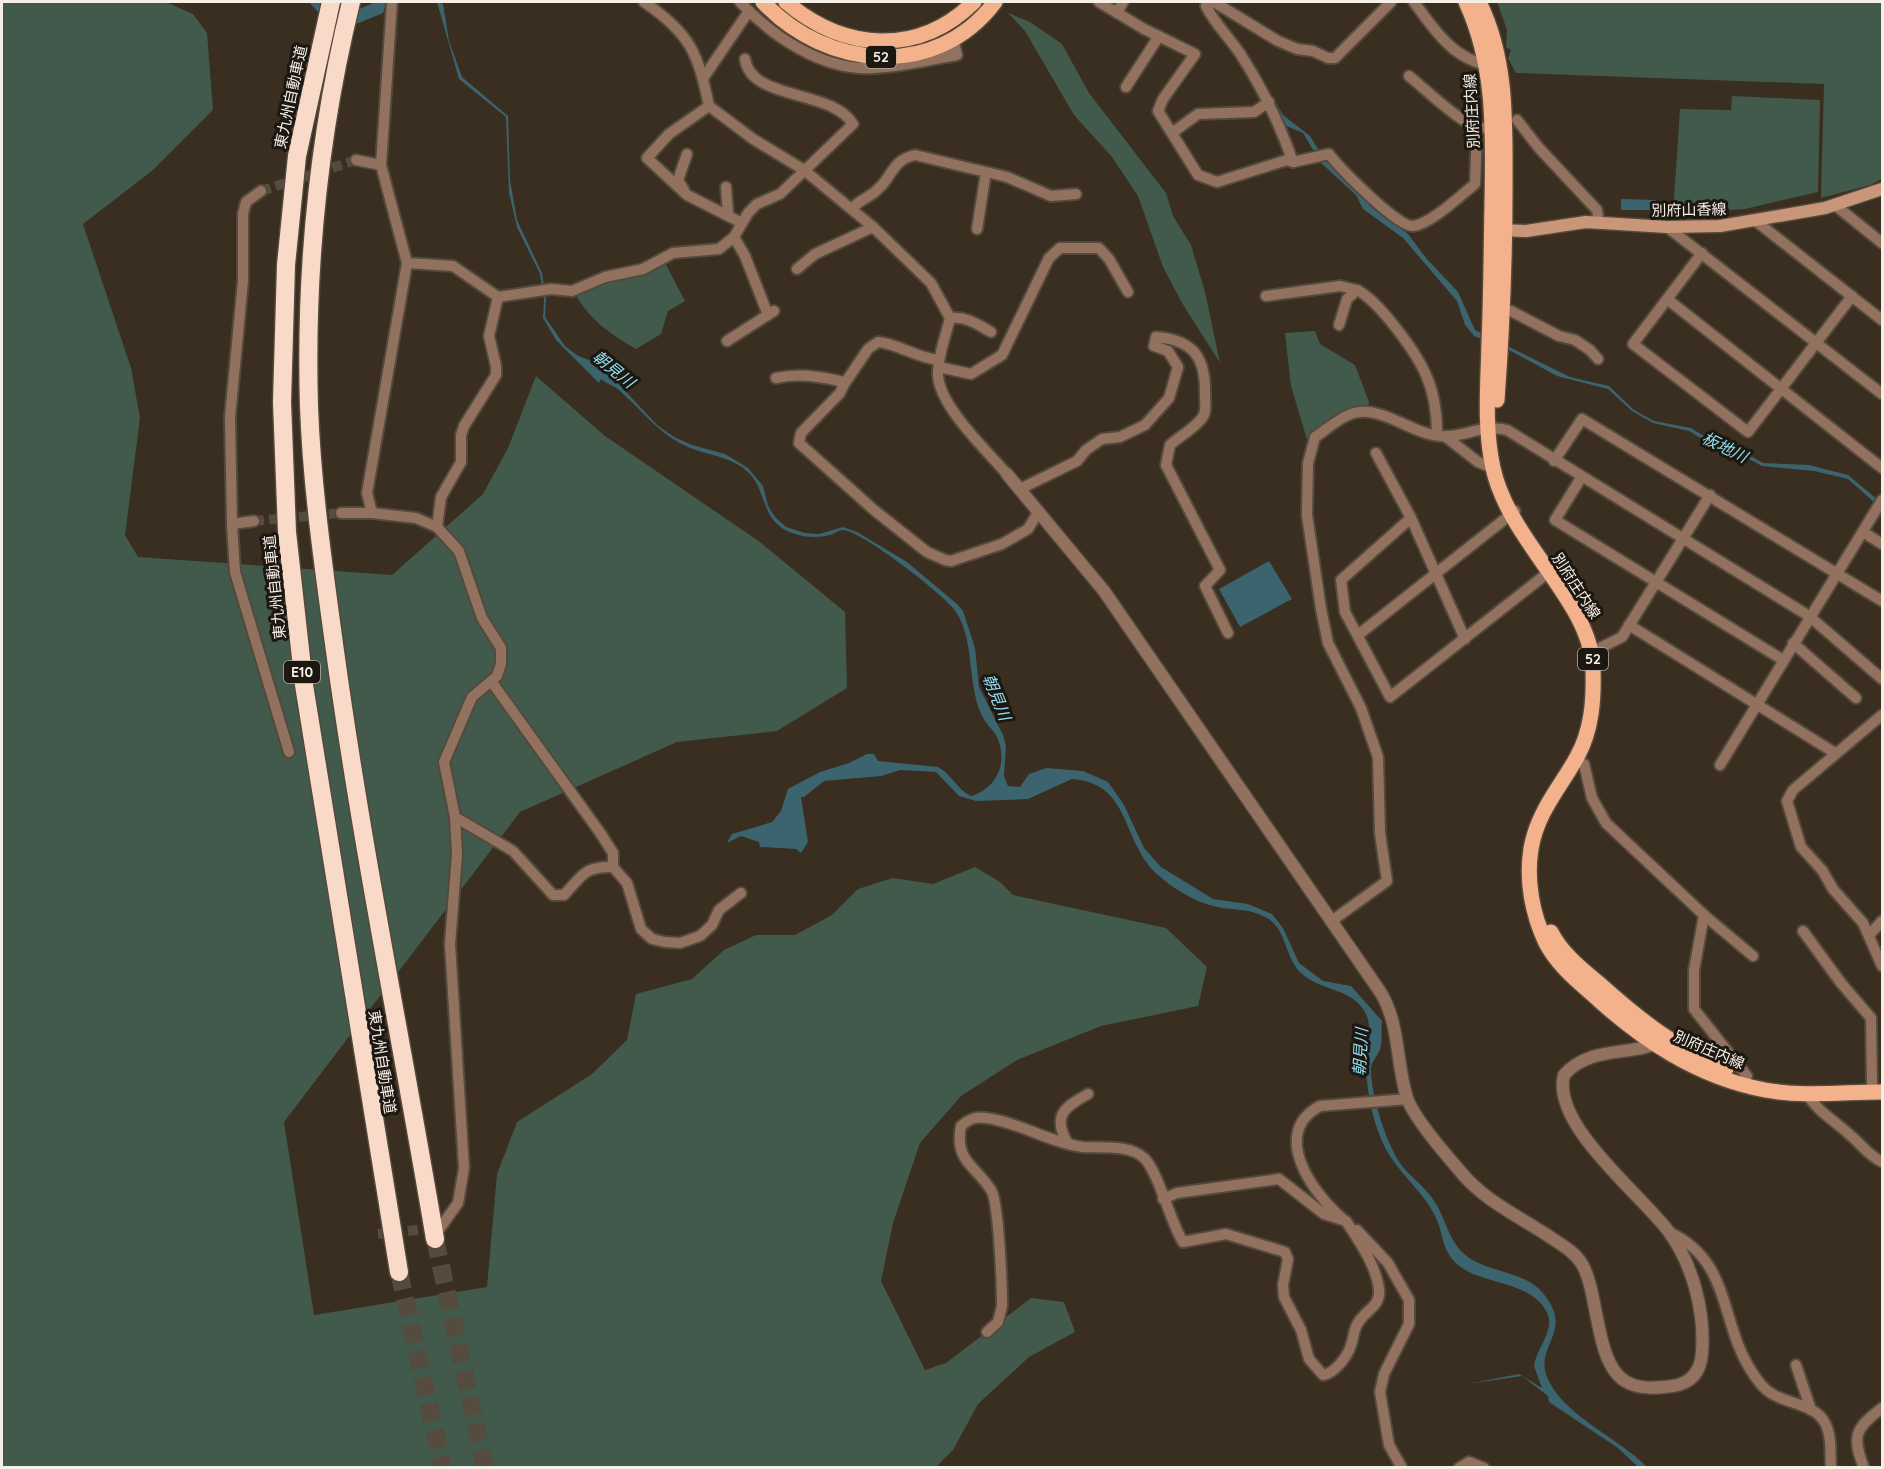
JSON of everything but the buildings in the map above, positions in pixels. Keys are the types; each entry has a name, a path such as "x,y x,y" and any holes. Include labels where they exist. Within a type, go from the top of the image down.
{"highway":[{"name":"東九州自動車道","path":"331,2 297,156 286,265 282,402 287,532 303,686 399,1272"},
{"name":"東九州自動車道","path":"351,2 336,72 321,165 312,263 309,407 319,533 344,717 438,1234"}],"main road":[{"name":"52","path":"763,2 783,19 818,41 854,53 892,57 912,56 946,45 976,24 995,2"},
{"name":"52","path":"786,2 808,18 842,34 893,41 915,38 937,30 974,2"},
{"name":"別府庄内線","path":"1466,2 1493,64"},
{"name":"別府庄内線","path":"1479,2 1493,64 1498,126 1493,468 1513,512 1551,570 1589,620 1600,648 1602,708 1598,732 1584,764 1557,803 1544,831 1538,868 1543,911 1553,936 1573,961 1676,1059 1737,1083 1769,1091 1806,1093 1879,1086"},
{"name":"別府山香線","path":"1498,230 1526,231 1575,222 1667,227 1720,226 1757,222 1835,205 1882,189"},
{"name":"別府庄内線","path":"1492,427 1513,512"},
{"name":"別府庄内線","path":"1551,570 1587,637 1593,660 1593,703 1582,746 1549,800 1535,832 1530,864 1533,909 1547,945 1566,970 1617,1017 1658,1040 1712,1063 1747,1076 1789,1084 1879,1086"}],"street":[{"path":"644,2 678,28 692,46 704,77 710,106 753,139 804,170 873,227 932,283 950,318 939,364 941,391 974,437 1039,511 1104,591 1333,920 1387,1003 1399,1046 1405,1099 1467,1179 1493,1200 1575,1255 1588,1278 1613,1370 1623,1380 1639,1387 1684,1384 1694,1376 1701,1360 1703,1330 1700,1302 1681,1253 1669,1232 1581,1133 1562,1088 1564,1075 1578,1062 1604,1052 1658,1040"},
{"path":"740,2 789,44 846,66 872,69 938,58"},
{"path":"1099,2 1195,54 1163,99 1158,111 1198,176 1208,181 1217,182 1287,160 1293,162 1329,154 1380,206 1407,225 1414,226 1434,215 1475,184 1498,126"},
{"path":"1117,12 1123,2"},
{"path":"1293,162 1280,124 1269,102 1231,42 1215,24 1206,6 1212,2 1278,41 1297,49 1335,58 1391,2"},
{"path":"1414,2 1454,49 1464,57 1493,64"},
{"path":"372,513 367,493 407,263 381,165 392,6"},
{"path":"704,77 749,11"},
{"path":"1126,87 1159,36"},
{"path":"407,263 453,266 498,297 522,296 551,289 572,291 605,277 643,269 673,253 719,249 734,237 757,204 780,194 853,124 849,117 834,106 768,85 751,75 745,59"},
{"path":"1409,76 1539,148 1597,210 1599,223"},
{"path":"1172,133 1198,114 1254,112 1269,102"},
{"path":"710,106 669,134 647,158 687,195 729,214 742,223"},
{"path":"687,154 678,180 687,195"},
{"path":"852,209 857,202 881,187 894,165 915,155 1030,185 1051,196 1076,194"},
{"path":"356,160 381,165"},
{"path":"977,229 986,172"},
{"path":"726,188 729,214"},
{"path":"261,191 246,202 243,214 243,281 230,417 232,524 235,572 289,752"},
{"path":"1835,205 1882,243"},
{"path":"1757,222 1882,320"},
{"path":"797,269 815,254 873,227"},
{"path":"1667,227 1882,394"},
{"path":"727,341 771,313 734,237"},
{"path":"1039,511 1028,529 1002,544 951,561 927,552 874,510 799,443 801,434 834,401 868,349 878,342 888,343 924,359 971,374 1002,355 1049,258 1060,248 1098,248 1109,259 1128,292"},
{"path":"1702,253 1633,344 1748,432 1852,296"},
{"path":"1266,296 1340,286 1369,296 1380,307 1425,373 1442,436 1478,462 1493,468"},
{"path":"1339,325 1347,299 1357,290"},
{"path":"437,527 441,497 461,462 461,435 464,426 495,375 496,366 489,336 498,297"},
{"path":"1667,299 1882,468"},
{"path":"1497,311 1511,311 1558,336 1575,340 1598,359"},
{"path":"950,318 966,319 991,332"},
{"path":"1020,489 1077,461 1086,450 1102,439 1120,437 1145,425 1169,398 1178,367 1168,351 1154,346 1156,337 1187,345 1197,353 1205,371 1205,412 1197,423 1170,445 1166,465 1220,570 1205,586 1228,633"},
{"path":"776,378 793,374 811,375 840,381 843,386"},
{"path":"1333,920 1387,881 1379,825 1378,758 1361,708 1328,643 1307,515 1308,464 1315,437 1353,413 1369,412 1415,430 1442,436 1492,427 1507,430 1809,616 1882,679"},
{"path":"1554,461 1582,419 1882,601"},
{"path":"1376,453 1411,518 1466,639"},
{"path":"1581,477 1555,520 1783,660"},
{"path":"1600,648 1622,637 1710,495"},
{"path":"1720,765 1882,500"},
{"path":"1358,635 1513,512"},
{"path":"341,513 372,513 416,518 437,527 459,551 482,618 501,648 501,664 491,681 472,697 444,762 455,817 458,854 450,944 464,1168 458,1203 438,1234"},
{"path":"1411,518 1341,580 1345,612 1390,697 1551,570"},
{"path":"232,524 254,521"},
{"path":"1863,532 1882,544"},
{"path":"1629,625 1835,753"},
{"path":"1793,643 1856,698"},
{"path":"491,681 613,853 613,867 627,883 641,928 652,939 680,943 700,936 712,925 719,910 741,892"},
{"path":"1882,714 1793,790 1787,804 1801,848 1822,870 1833,889 1863,923 1882,966"},
{"path":"1584,764 1592,798 1606,823 1704,915 1753,956"},
{"path":"455,817 513,851 553,896 564,895 580,875 595,867 613,867"},
{"path":"1704,915 1694,970 1695,1010 1747,1076"},
{"path":"1869,935 1882,921"},
{"path":"1803,931 1840,983 1869,1014 1879,1086"},
{"path":"1806,1093 1815,1107 1854,1138 1864,1150 1882,1162"},
{"path":"1067,1142 1059,1129 1060,1119 1066,1108 1088,1094"},
{"path":"1402,1467 1389,1445 1380,1392 1384,1374 1409,1324 1409,1300 1388,1263 1310,1184 1301,1162 1296,1137 1309,1113 1320,1106 1405,1099"},
{"path":"987,1332 998,1322 1002,1306 993,1191 965,1161 959,1137 962,1126 968,1120 987,1118 1081,1147 1130,1151 1144,1158 1152,1170 1163,1199 1183,1242 1226,1234 1285,1252 1288,1259 1283,1286 1284,1297 1301,1330 1309,1359 1320,1373 1327,1375 1350,1349 1356,1326 1374,1308 1378,1296 1378,1286 1366,1255 1346,1221 1324,1214 1279,1179 1177,1193 1163,1199"},
{"path":"1669,1232 1697,1249 1707,1262 1722,1292 1737,1346 1756,1378 1775,1396 1811,1410 1822,1418 1827,1427 1831,1467"},
{"path":"1796,1365 1811,1410"},
{"path":"1863,1467 1855,1445 1856,1436 1882,1408"},
{"path":"1459,1467 1469,1462 1484,1467"}],"green space":[{"path":"2,2 166,2 193,14 207,33 213,110 153,170 83,224 131,368 140,418 125,535 138,557 392,575 483,494 508,448 536,376 605,436 760,542 845,612 847,688 777,731 677,742 520,812 284,1122 314,1315 487,1287 497,1174 517,1122 592,1074 627,1040 636,994 692,979 724,950 756,935 795,935 832,915 858,889 893,878 933,884 975,867 1000,882 1013,895 1166,928 1207,967 1198,1006 1101,1026 1017,1060 961,1096 920,1143 893,1223 881,1281 925,1370 946,1363 1031,1298 1064,1302 1075,1332 1029,1357 978,1404 953,1450 936,1467 2,1468"},
{"path":"1497,2 1882,2 1882,179 1870,185 1821,198 1824,84 1516,73 1508,58 1511,50 1506,47 1507,30"},
{"path":"1008,13 1030,22 1062,44 1089,93 1166,193 1173,216 1191,245 1205,292 1220,363 1182,303 1163,267 1138,196 1112,157 1074,115 1025,31"},
{"path":"1732,96 1820,100 1818,192 1745,209 1673,214 1680,109 1731,110"},
{"path":"664,261 685,301 668,311 661,334 636,349 601,326 587,312 575,294 610,278"},
{"path":"1315,331 1320,344 1355,365 1369,402 1368,408 1314,432 1308,443 1291,386 1285,333"}],"water":[{"path":"309,2 325,2 341,11 355,11 375,2 387,2 383,13 354,25 320,14"},
{"path":"437,2 443,4 449,41 462,77 508,116 510,180 517,220 542,273 546,299 545,317 565,346 578,356 600,364 657,425 674,437 692,445 725,454 748,468 763,486 768,506 775,517 786,527 805,533 819,534 843,527 857,532 907,562 957,604 963,611 975,648 979,687 1003,735 1006,746 1004,776 1008,786 1020,787 1029,774 1046,768 1083,771 1108,782 1124,805 1144,848 1161,867 1213,899 1248,904 1272,914 1283,928 1299,963 1323,981 1351,986 1382,1021 1381,1045 1373,1061 1371,1079 1381,1119 1397,1158 1432,1198 1452,1239 1468,1257 1526,1280 1542,1292 1555,1317 1555,1328 1544,1366 1555,1391 1578,1415 1647,1467 1638,1467 1618,1448 1549,1402 1548,1396 1522,1376 1468,1384 1519,1374 1542,1388 1534,1366 1549,1328 1548,1315 1534,1297 1524,1291 1467,1271 1458,1265 1447,1252 1434,1214 1422,1195 1393,1161 1373,1115 1366,1071 1369,1023 1363,1009 1350,997 1316,983 1301,973 1291,959 1278,928 1265,917 1245,910 1198,901 1158,875 1146,862 1124,816 1106,791 1091,783 1072,779 1028,799 976,801 959,796 936,772 900,770 881,776 824,781 801,797 808,842 801,853 796,849 760,847 759,842 741,836 727,843 732,834 772,822 781,811 788,789 820,772 849,763 867,754 874,754 878,761 938,767 971,796 988,787 999,772 1000,745 979,708 965,633 953,608 945,600 900,563 866,540 843,530 818,537 799,535 775,523 754,478 748,472 724,458 690,448 673,439 656,426 618,389 601,379 599,383 556,340 543,318 544,299 540,274 517,227 509,193 506,117 459,79"},
{"name":"板地川","path":"1213,2 1219,17 1245,50 1283,115 1310,136 1320,152 1362,194 1371,207 1408,234 1426,258 1458,292 1475,330 1570,377 1609,386 1634,410 1654,421 1691,428 1717,444 1737,448 1763,463 1809,465 1848,475 1878,500 1875,503 1848,479 1814,471 1762,466 1736,452 1716,447 1689,431 1653,423 1632,411 1608,389 1557,376 1511,351 1474,336 1465,325 1457,301 1403,238 1363,209 1356,195 1321,163 1303,133 1284,125 1211,11"},
{"path":"1621,199 1656,200 1656,210 1621,210"},
{"path":"1269,561 1292,599 1240,627 1219,589"}],"tunnel":[{"path":"261,191 356,160"},
{"path":"254,521 341,513"},
{"path":"378,1234 437,1228"},
{"path":"435,1239 485,1468"},
{"path":"399,1272 443,1468"}],"water label":[{"name":"朝見川","path":"614,369"},
{"name":"朝見川","path":"997,697"},
{"name":"朝見川","path":"1360,1052"}]}
